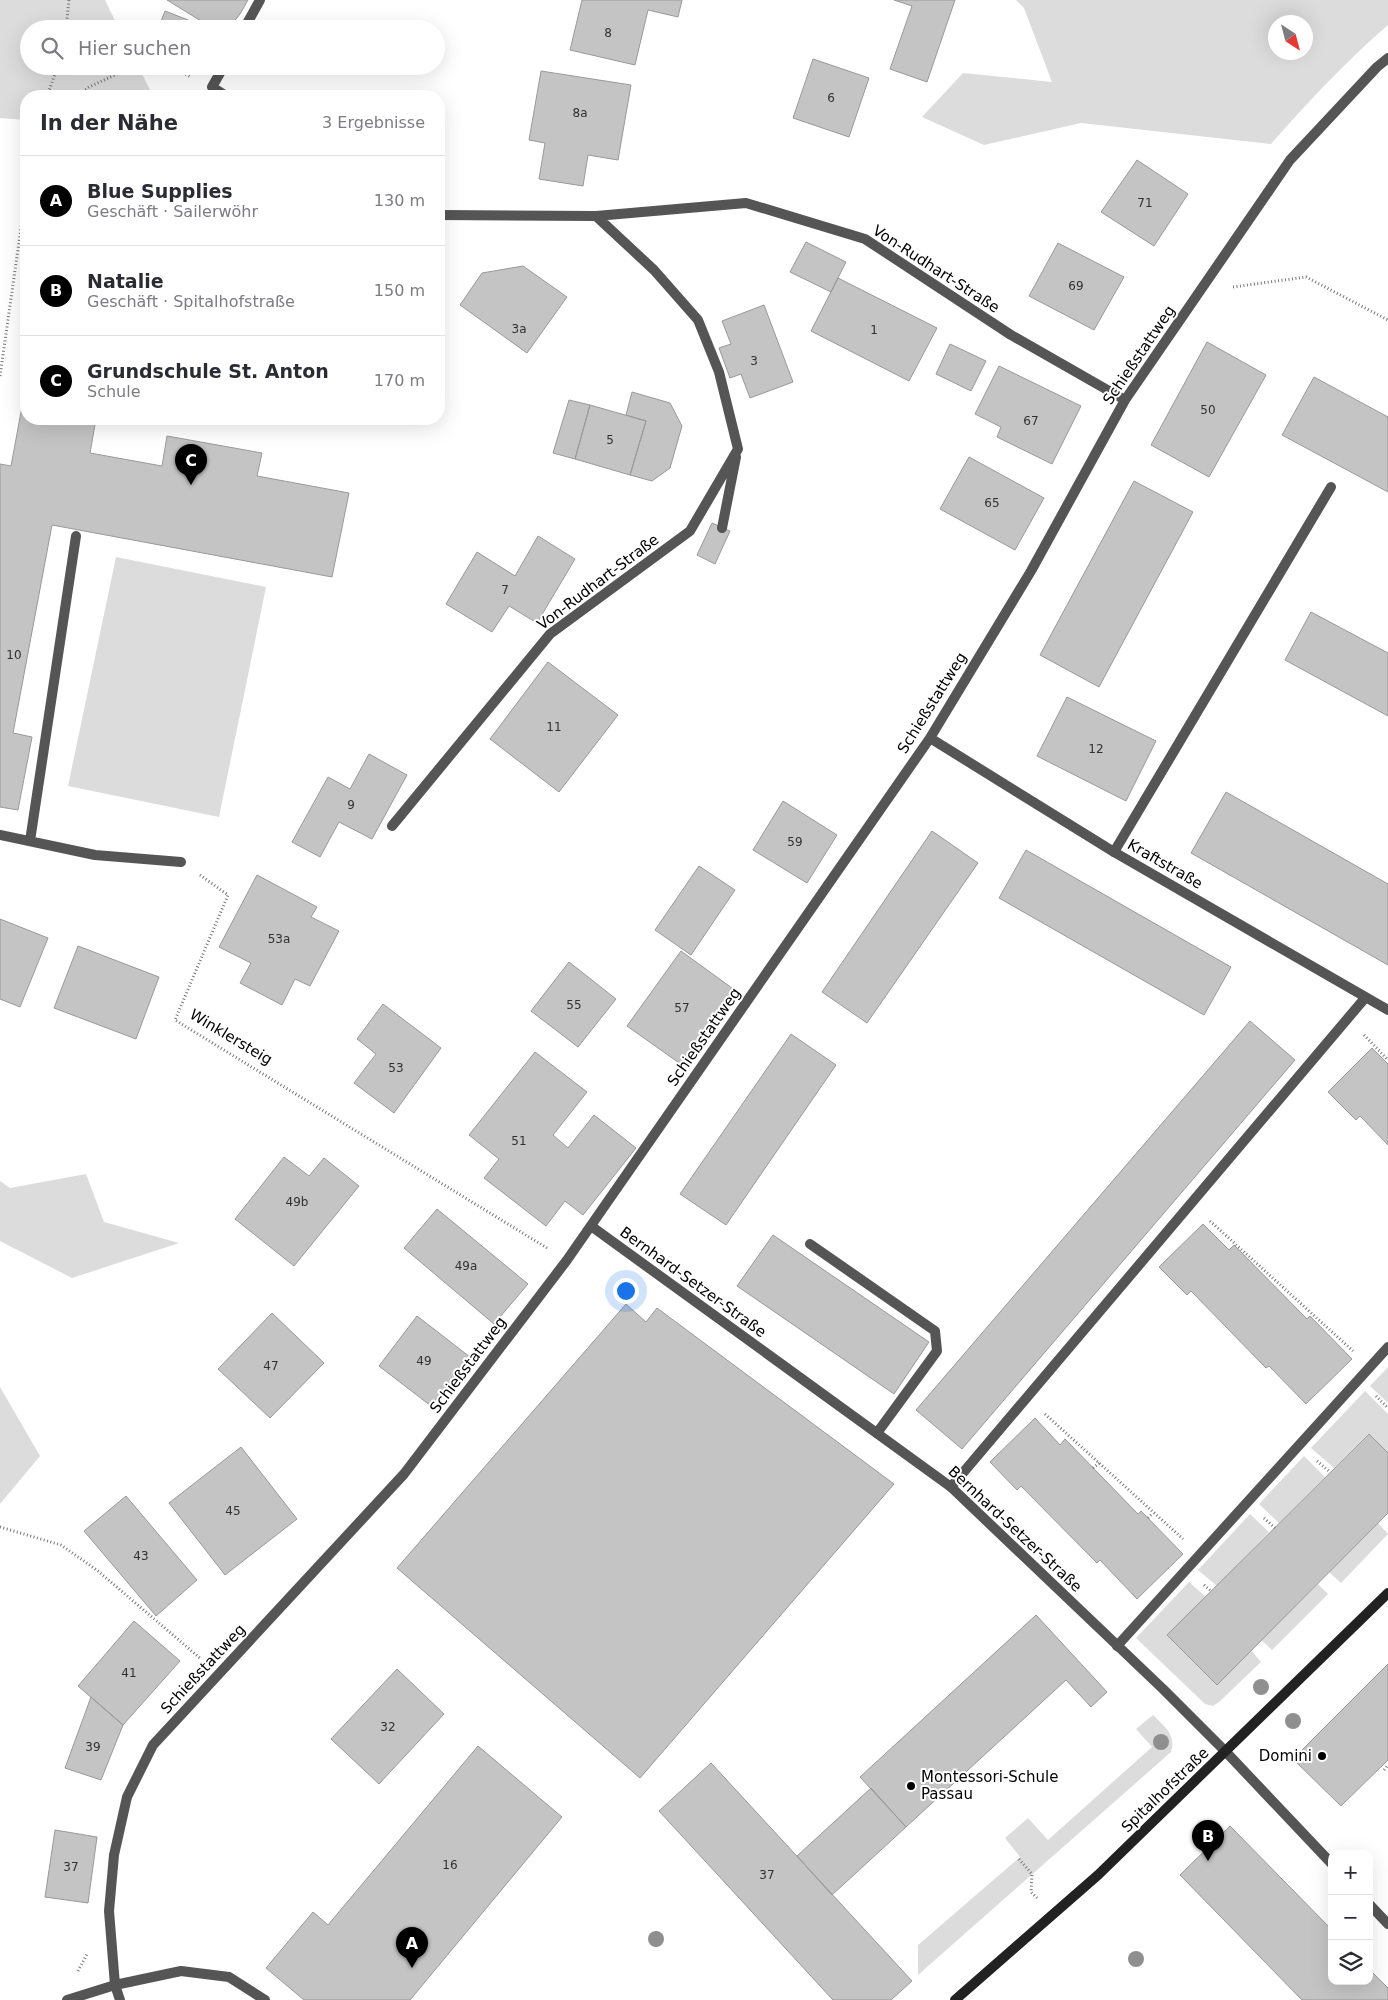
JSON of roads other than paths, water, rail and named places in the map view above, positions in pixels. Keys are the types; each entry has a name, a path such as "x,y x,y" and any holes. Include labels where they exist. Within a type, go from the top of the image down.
{"street":[{"path":"249,20 260,0"},
{"name":"Schießstattweg","path":"120,2000 114,1985 109,1911 114,1855 127,1797 153,1745 404,1474 567,1260 930,738 1031,572 1124,400 1290,160 1377,67 1388,58"},
{"path":"217,90 212,87 219,75"},
{"name":"Von-Rudhart-Straße","path":"445,215 596,216 746,203 864,240 1011,336 1124,400"},
{"path":"596,216 654,270 698,320 719,372 738,449 722,528"},
{"name":"Von-Rudhart-Straße","path":"392,826 550,634 690,531 738,449"},
{"path":"1114,852 1331,487"},
{"path":"30,841 76,536"},
{"name":"Kraftstraße","path":"930,738 1114,852 1388,1010"},
{"path":"0,835 95,855 181,862"},
{"path":"951,1487 1365,998"},
{"name":"Bernhard-Setzer-Straße","path":"591,1226 951,1487 1226,1752 1328,1860"},
{"path":"810,1244 935,1332 937,1351 877,1433"},
{"path":"1116,1646 1388,1347"},
{"name":"Spitalhofstraße","path":"955,2000 1098,1875 1388,1593"},
{"path":"1373,1908 1388,1924"},
{"path":"67,2000 114,1985 181,1971 229,1978 265,2000"}],"place":[{"name":"Grundschule St. Anton","path":"191,485"},
{"name":"Domini","path":"1322,1756"},
{"name":"Montessori-Schule Passau","path":"911,1786"},
{"name":"Natalie","path":"1208,1861"},
{"name":"Blue Supplies","path":"412,1968"}]}
